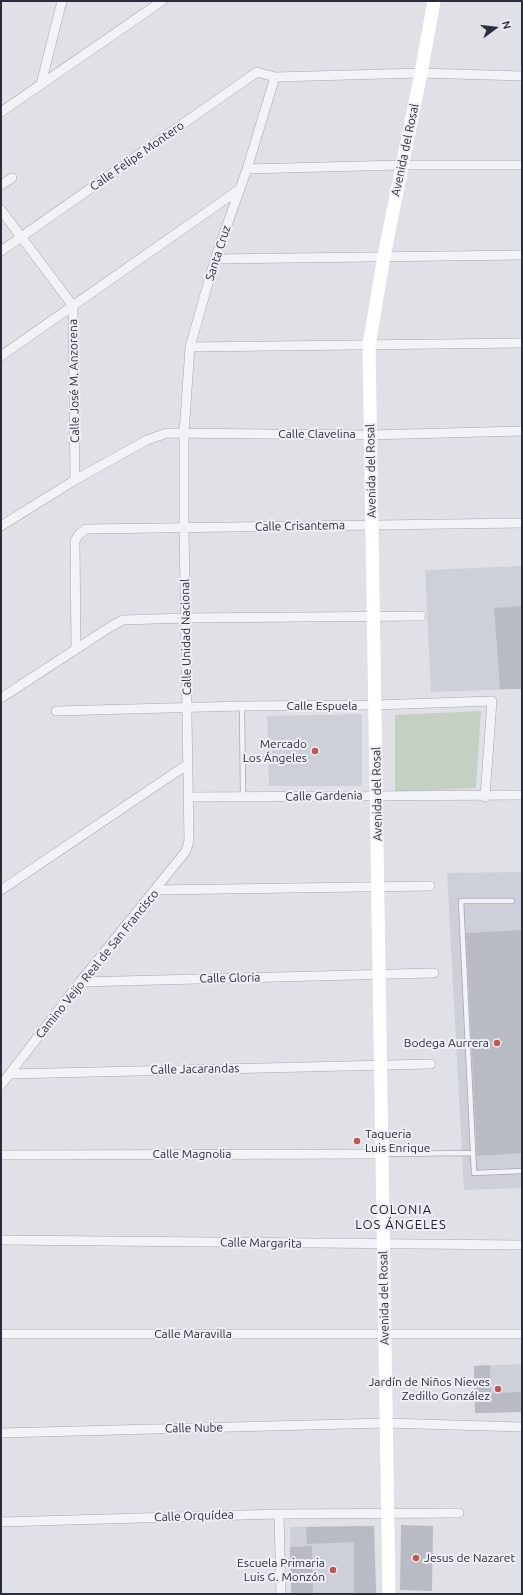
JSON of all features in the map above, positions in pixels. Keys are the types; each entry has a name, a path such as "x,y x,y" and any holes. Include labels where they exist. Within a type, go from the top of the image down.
{"street":[{"path":"41,84 62,1"},
{"path":"1,112 162,1"},
{"name":"Avenida del Rosal","path":"389,1594 384,1334 379,886 369,345 401,165 421,73 434,1"},
{"name":"Calle Felipe Montero","path":"1,251 257,72 275,77"},
{"path":"275,77 421,73 522,76"},
{"name":"Santa Cruz","path":"184,433 190,347 215,259 247,170 275,77"},
{"path":"247,170 401,165 522,165"},
{"path":"1,185 12,178"},
{"path":"1,356 240,189"},
{"name":"Calle José M. Anzorena","path":"1,210 73,306 75,480"},
{"path":"215,259 522,255"},
{"path":"190,347 522,343"},
{"name":"Calle Clavelina","path":"1,526 75,480 147,440 167,433 370,435 522,432"},
{"name":"Calle Unidad Nacional","path":"184,433 189,841"},
{"name":"Calle Crisantema","path":"76,649 75,540 79,534 86,529 522,524"},
{"path":"1,698 122,620 422,616"},
{"name":"Calle Espuela","path":"56,711 242,706 375,705 492,700 485,796"},
{"path":"1,890 188,764"},
{"name":"Calle Gardenia","path":"188,797 377,795 522,796"},
{"name":"Camino Veijo Real de San Francisco","path":"1,1085 80,982 156,890 186,851 189,841"},
{"path":"156,890 430,886"},
{"name":"Calle Gloria","path":"80,982 434,973"},
{"name":"Calle Jacarandas","path":"10,1074 431,1064"},
{"name":"Calle Magnolia","path":"1,1155 383,1154"},
{"name":"Calle Margarita","path":"1,1240 384,1245 522,1245"},
{"name":"Calle Maravilla","path":"1,1334 522,1334"},
{"name":"Calle Nube","path":"1,1433 386,1423 522,1427"},
{"name":"Calle Orquídea","path":"1,1522 279,1514 459,1513"},
{"path":"279,1514 281,1594"}],"lane":[{"path":"242,706 243,797"},
{"path":"512,901 461,901 474,1173 522,1171"},
{"path":"383,1154 472,1153"}],"shaded area":[{"path":"522,566 522,689 431,692 425,570"},
{"name":"Mercado Los Ángeles","path":"362,714 362,786 269,786 267,716"},
{"path":"522,872 522,1188 464,1190 447,873"},
{"name":"Jardín de Niños Nieves Zedillo González","path":"522,1364 522,1412 475,1413 474,1366"},
{"name":"Escuela Primaria Luis G. Monzón","path":"374,1526 376,1594 291,1594 290,1527"}],"green space":[{"path":"481,711 476,788 395,792 395,715"}],"building":[{"path":"522,606 522,689 500,689 494,608"},
{"name":"Bodega Aurrera","path":"522,930 522,1153 477,1156 466,933"},
{"name":"Jardín de Niños Nieves Zedillo González","path":"490,1365 491,1393 522,1392 522,1412 475,1413 474,1366"},
{"name":"Jesus de Nazaret","path":"401,1525 433,1526 432,1591 400,1590"},
{"path":"374,1526 376,1594 354,1594 354,1542 307,1544 306,1527"},
{"path":"312,1546 313,1594 291,1594 290,1547"}],"place":[{"name":"Mercado Los Ángeles","path":"315,751"},
{"name":"Bodega Aurrera","path":"497,1043"},
{"name":"Taqueria Luis Enrique","path":"357,1141"},
{"name":"Jardín de Niños Nieves Zedillo González","path":"498,1389"},
{"name":"Jesus de Nazaret","path":"416,1558"},
{"name":"Escuela Primaria Luis G. Monzón","path":"333,1570"}],"district":[{"name":"COLONIA LOS ÁNGELES","path":"401,1218"}]}
